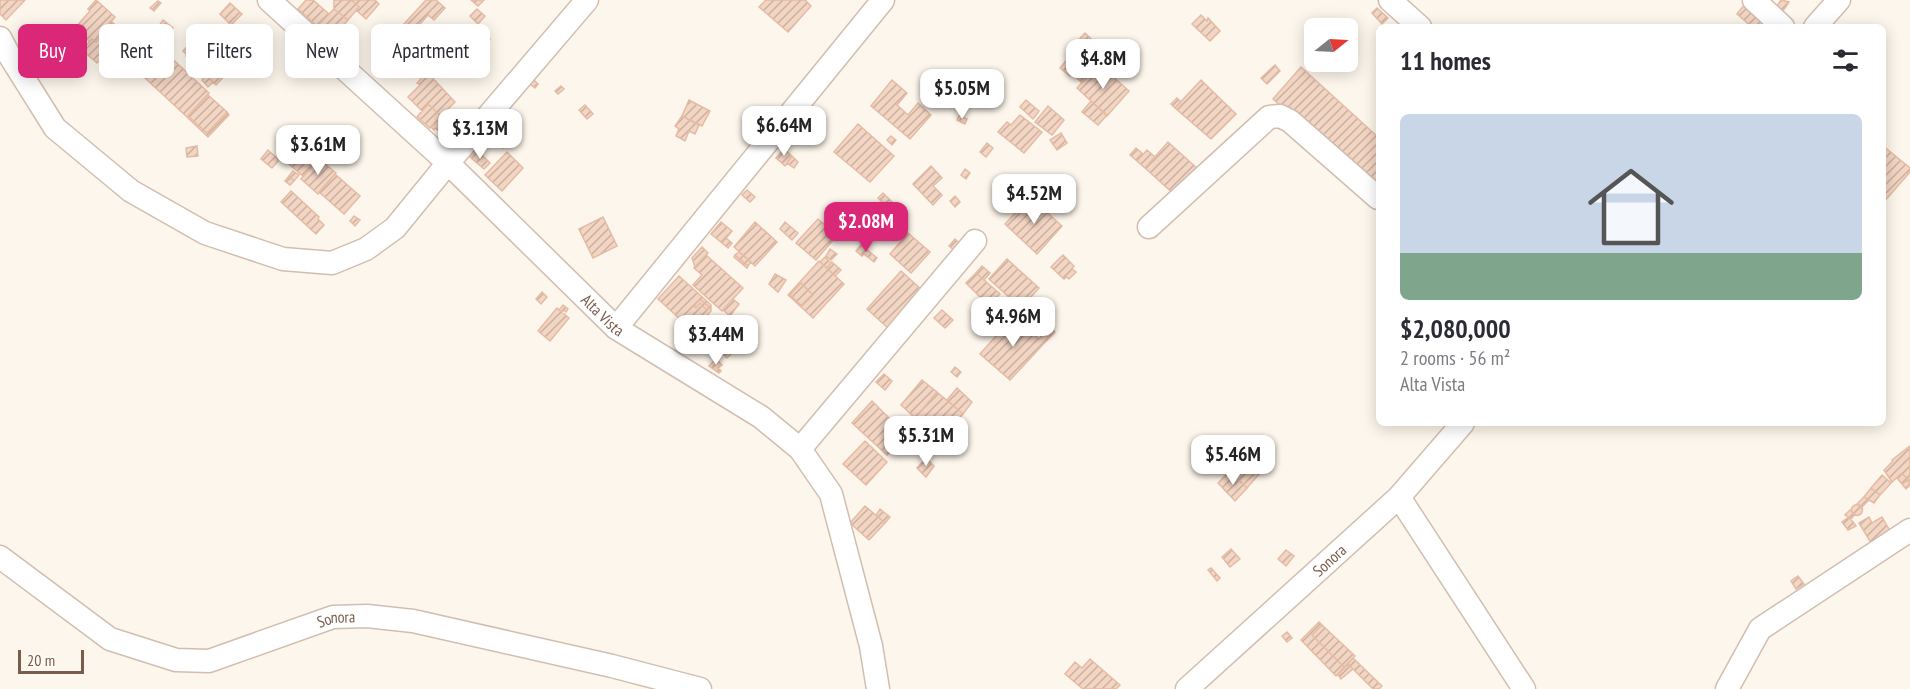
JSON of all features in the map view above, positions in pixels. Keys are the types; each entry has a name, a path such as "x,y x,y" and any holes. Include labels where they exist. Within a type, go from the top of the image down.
{"street":[{"path":"0,38 55,128 131,191 205,234 283,259 332,263 366,249 395,228 587,0"},
{"path":"616,328 883,0"},
{"path":"1390,0 1417,24"},
{"path":"1754,0 1781,24"},
{"path":"1818,24 1839,0"},
{"name":"Alta Vista","path":"271,1 448,163 616,328 761,417 800,449 831,494 871,646 878,689"},
{"path":"1149,227 1269,117 1281,116 1290,120 1376,196"},
{"path":"800,449 975,241"},
{"name":"Sonora","path":"1187,689 1399,496 1460,426"},
{"path":"1399,496 1524,689"},
{"path":"1727,689 1760,629 1910,530"},
{"name":"Sonora","path":"0,557 110,639 176,660 209,661 333,617 367,616 413,621 612,666 700,689"}],"building":[{"path":"0,0 25,0 6,20 0,14"},
{"path":"96,0 115,17 109,24 99,24 97,37 99,39 96,42 87,39 87,24 79,24 90,11 88,9"},
{"path":"306,0 313,0 329,14 319,24 315,24 298,9"},
{"path":"334,0 351,0 359,7 348,20 334,9"},
{"path":"351,0 375,0 379,4 366,19 356,10 359,7"},
{"path":"426,0 436,0 445,8 434,20 428,15 420,24 404,24"},
{"path":"471,0 484,0 478,6"},
{"path":"766,0 805,0 811,6 788,32 759,7"},
{"path":"1781,0 1789,2 1783,11 1777,6"},
{"path":"158,1 161,3 154,11 150,8"},
{"path":"230,3 242,14 230,24 220,14"},
{"path":"1745,4 1767,24 1749,24 1737,14"},
{"path":"1377,8 1388,18 1382,24 1372,13"},
{"path":"334,9 348,20 344,24 319,24"},
{"path":"477,9 485,16 478,24 470,16"},
{"path":"1201,15 1207,21 1208,18 1220,31 1210,41 1192,24"},
{"path":"1085,33 1092,40 1082,50 1075,44"},
{"path":"92,39 96,42 99,39 99,61 97,63 87,54 87,44"},
{"path":"1072,54 1082,63 1070,76 1060,68"},
{"path":"174,60 186,72 186,78 193,78 209,93 187,117 145,78 174,78"},
{"path":"1089,64 1094,69 1082,83 1077,78"},
{"path":"1099,64 1129,91 1107,116 1077,88"},
{"path":"1275,65 1280,71 1267,84 1261,78"},
{"path":"1301,67 1376,135 1376,191 1273,99"},
{"path":"209,78 222,78 216,85"},
{"path":"209,78 213,82 208,87 202,80"},
{"path":"422,78 433,78 455,102 441,116 428,104 422,111 408,97 420,85 417,83"},
{"path":"534,80 538,84 535,88 530,84"},
{"path":"892,80 907,93 897,105 908,115 918,103 931,115 910,139 871,106"},
{"path":"1201,80 1236,114 1211,139 1175,108"},
{"path":"561,86 564,89 558,94 555,91"},
{"path":"208,95 227,112 207,133 188,116"},
{"path":"1177,98 1181,102 1175,108 1171,104"},
{"path":"689,100 710,111 702,126 682,116"},
{"path":"1026,100 1039,111 1033,119 1020,107"},
{"path":"1091,101 1107,115 1098,125 1082,112"},
{"path":"428,104 441,116 430,128 417,117"},
{"path":"585,105 593,114 587,119 579,110"},
{"path":"1048,106 1064,120 1052,135 1035,122"},
{"path":"227,112 229,115 208,137 187,117 207,133"},
{"path":"509,113 518,121 507,133 498,125"},
{"path":"1020,115 1042,132 1024,153 998,132 1007,122 1011,125"},
{"path":"682,116 699,125 695,134 689,131 685,141 676,136 679,129 675,126"},
{"path":"959,116 967,119 965,124 957,120"},
{"path":"440,117 446,123 439,131 435,128 434,130 431,127"},
{"path":"858,124 894,156 870,182 834,152"},
{"path":"492,129 498,134 492,141 486,136"},
{"path":"504,132 511,138 503,148 496,142"},
{"path":"1061,133 1067,143 1057,150 1050,140"},
{"path":"891,136 896,140 892,145 887,140"},
{"path":"298,142 318,159 303,176 283,159"},
{"path":"1168,142 1199,170 1176,196 1145,168"},
{"path":"987,143 993,148 986,157 980,152"},
{"path":"197,146 198,156 187,157 186,148"},
{"path":"1136,148 1143,154 1137,161 1130,155"},
{"path":"1886,148 1910,168 1910,172 1886,199"},
{"path":"784,149 792,156 785,166 776,158"},
{"path":"268,150 279,160 272,168 261,159"},
{"path":"477,150 490,163 484,169 470,157"},
{"path":"1147,150 1155,157 1145,168 1137,161"},
{"path":"507,152 523,168 502,191 485,175"},
{"path":"792,156 798,162 794,168 787,163"},
{"path":"319,159 336,173 318,194 301,179"},
{"path":"931,166 942,178 933,186 942,195 933,205 913,184"},
{"path":"965,169 970,173 966,179 961,175"},
{"path":"293,171 299,175 294,181 289,176"},
{"path":"335,174 360,196 344,214 319,192"},
{"path":"289,176 294,181 290,185 285,181"},
{"path":"747,190 755,197 750,202 742,195"},
{"path":"291,191 319,217 318,219 324,225 316,234 281,202"},
{"path":"883,193 894,204 889,209 878,198"},
{"path":"955,196 960,202 955,207 950,201"},
{"path":"1030,197 1062,226 1037,254 1005,224"},
{"path":"354,216 360,220 355,226 350,221"},
{"path":"603,217 617,246 593,258 579,229"},
{"path":"818,219 831,230 834,227 840,232 816,260 796,243"},
{"path":"721,222 732,231 722,243 711,234"},
{"path":"755,222 777,242 755,266 734,247"},
{"path":"785,222 798,233 792,240 780,229"},
{"path":"908,233 930,252 911,273 890,254"},
{"path":"726,238 732,243 728,248 722,243"},
{"path":"955,239 961,245 955,251 949,246"},
{"path":"861,245 877,258 874,262 856,251"},
{"path":"702,247 708,253 695,267 692,258"},
{"path":"830,249 837,254 831,260 826,256"},
{"path":"739,252 751,262 748,266 735,255"},
{"path":"706,255 743,288 722,311 693,285 702,275 694,268"},
{"path":"735,255 748,266 747,268 734,257"},
{"path":"1063,255 1074,266 1072,269 1076,272 1069,279 1067,277 1064,279 1051,267"},
{"path":"825,257 831,263 827,268 820,262"},
{"path":"1007,259 1039,288 1021,308 989,279"},
{"path":"819,261 844,284 813,318 788,295","holes":["801,283 813,295 802,306 790,295"]},
{"path":"832,262 841,270 835,276 827,268"},
{"path":"982,266 990,273 984,280 976,273"},
{"path":"901,271 922,290 888,328 867,309"},
{"path":"976,273 1000,294 988,305 966,283"},
{"path":"775,274 786,280 778,292 769,284"},
{"path":"679,276 711,305 711,311 693,331 658,299","holes":["700,299 709,307 707,310 700,303 696,308 694,306"]},
{"path":"801,283 813,295 802,306 790,295"},
{"path":"542,292 547,297 541,304 536,299"},
{"path":"700,299 709,307 707,310 700,303 696,308 694,306"},
{"path":"733,299 739,304 730,316 723,310"},
{"path":"563,305 568,309 566,312 559,310"},
{"path":"557,308 569,318 550,341 538,331"},
{"path":"942,310 953,320 945,328 934,318"},
{"path":"1013,317 1039,339 1044,333 1049,338 1010,380 980,354"},
{"path":"1048,326 1055,332 1049,338 1042,332"},
{"path":"725,337 737,348 727,358 716,347"},
{"path":"716,359 722,365 718,368 721,371 719,373 709,366"},
{"path":"955,367 961,372 957,377 951,372"},
{"path":"884,374 892,381 885,390 876,382"},
{"path":"922,380 937,392 915,418 901,405"},
{"path":"957,388 972,402 963,414 947,400"},
{"path":"937,392 963,414 940,441 915,418"},
{"path":"872,401 907,436 887,455 852,423"},
{"path":"865,441 887,462 866,485 843,464"},
{"path":"1242,443 1255,454 1234,476 1223,465"},
{"path":"1910,446 1910,482 1902,473 1892,482 1884,470 1892,460"},
{"path":"1255,454 1267,465 1247,488 1234,476"},
{"path":"926,458 934,466 926,477 917,468"},
{"path":"1230,471 1247,488 1235,501 1218,483"},
{"path":"1902,473 1908,480 1902,484 1897,478"},
{"path":"1882,475 1891,483 1880,495 1871,488"},
{"path":"1908,480 1910,485 1906,489 1902,484"},
{"path":"1871,488 1880,495 1874,503 1864,497"},
{"path":"1864,497 1869,500 1861,508 1857,504"},
{"path":"1857,504 1863,510 1857,516 1851,510"},
{"path":"865,506 885,523 869,540 850,523"},
{"path":"880,509 890,517 885,523 876,515"},
{"path":"1850,510 1855,514 1851,519 1845,515"},
{"path":"1849,517 1856,526 1848,530 1842,522"},
{"path":"1869,517 1872,523 1882,517 1890,531 1871,543 1859,523"},
{"path":"1231,549 1240,559 1230,567 1222,557"},
{"path":"1286,550 1294,556 1286,566 1278,559"},
{"path":"1211,568 1220,578 1217,581 1208,570"},
{"path":"1798,576 1804,584 1796,589 1791,581"},
{"path":"1319,622 1322,625 1312,635 1344,667 1336,676 1301,640"},
{"path":"1322,625 1355,656 1344,667 1312,635"},
{"path":"1287,632 1292,638 1287,642 1282,636"},
{"path":"1353,658 1382,686 1379,689 1373,689 1348,664"},
{"path":"1090,659 1120,685 1116,689 1083,689 1065,674 1075,662 1082,668"},
{"path":"1348,664 1353,669 1341,679 1338,675"}]}
